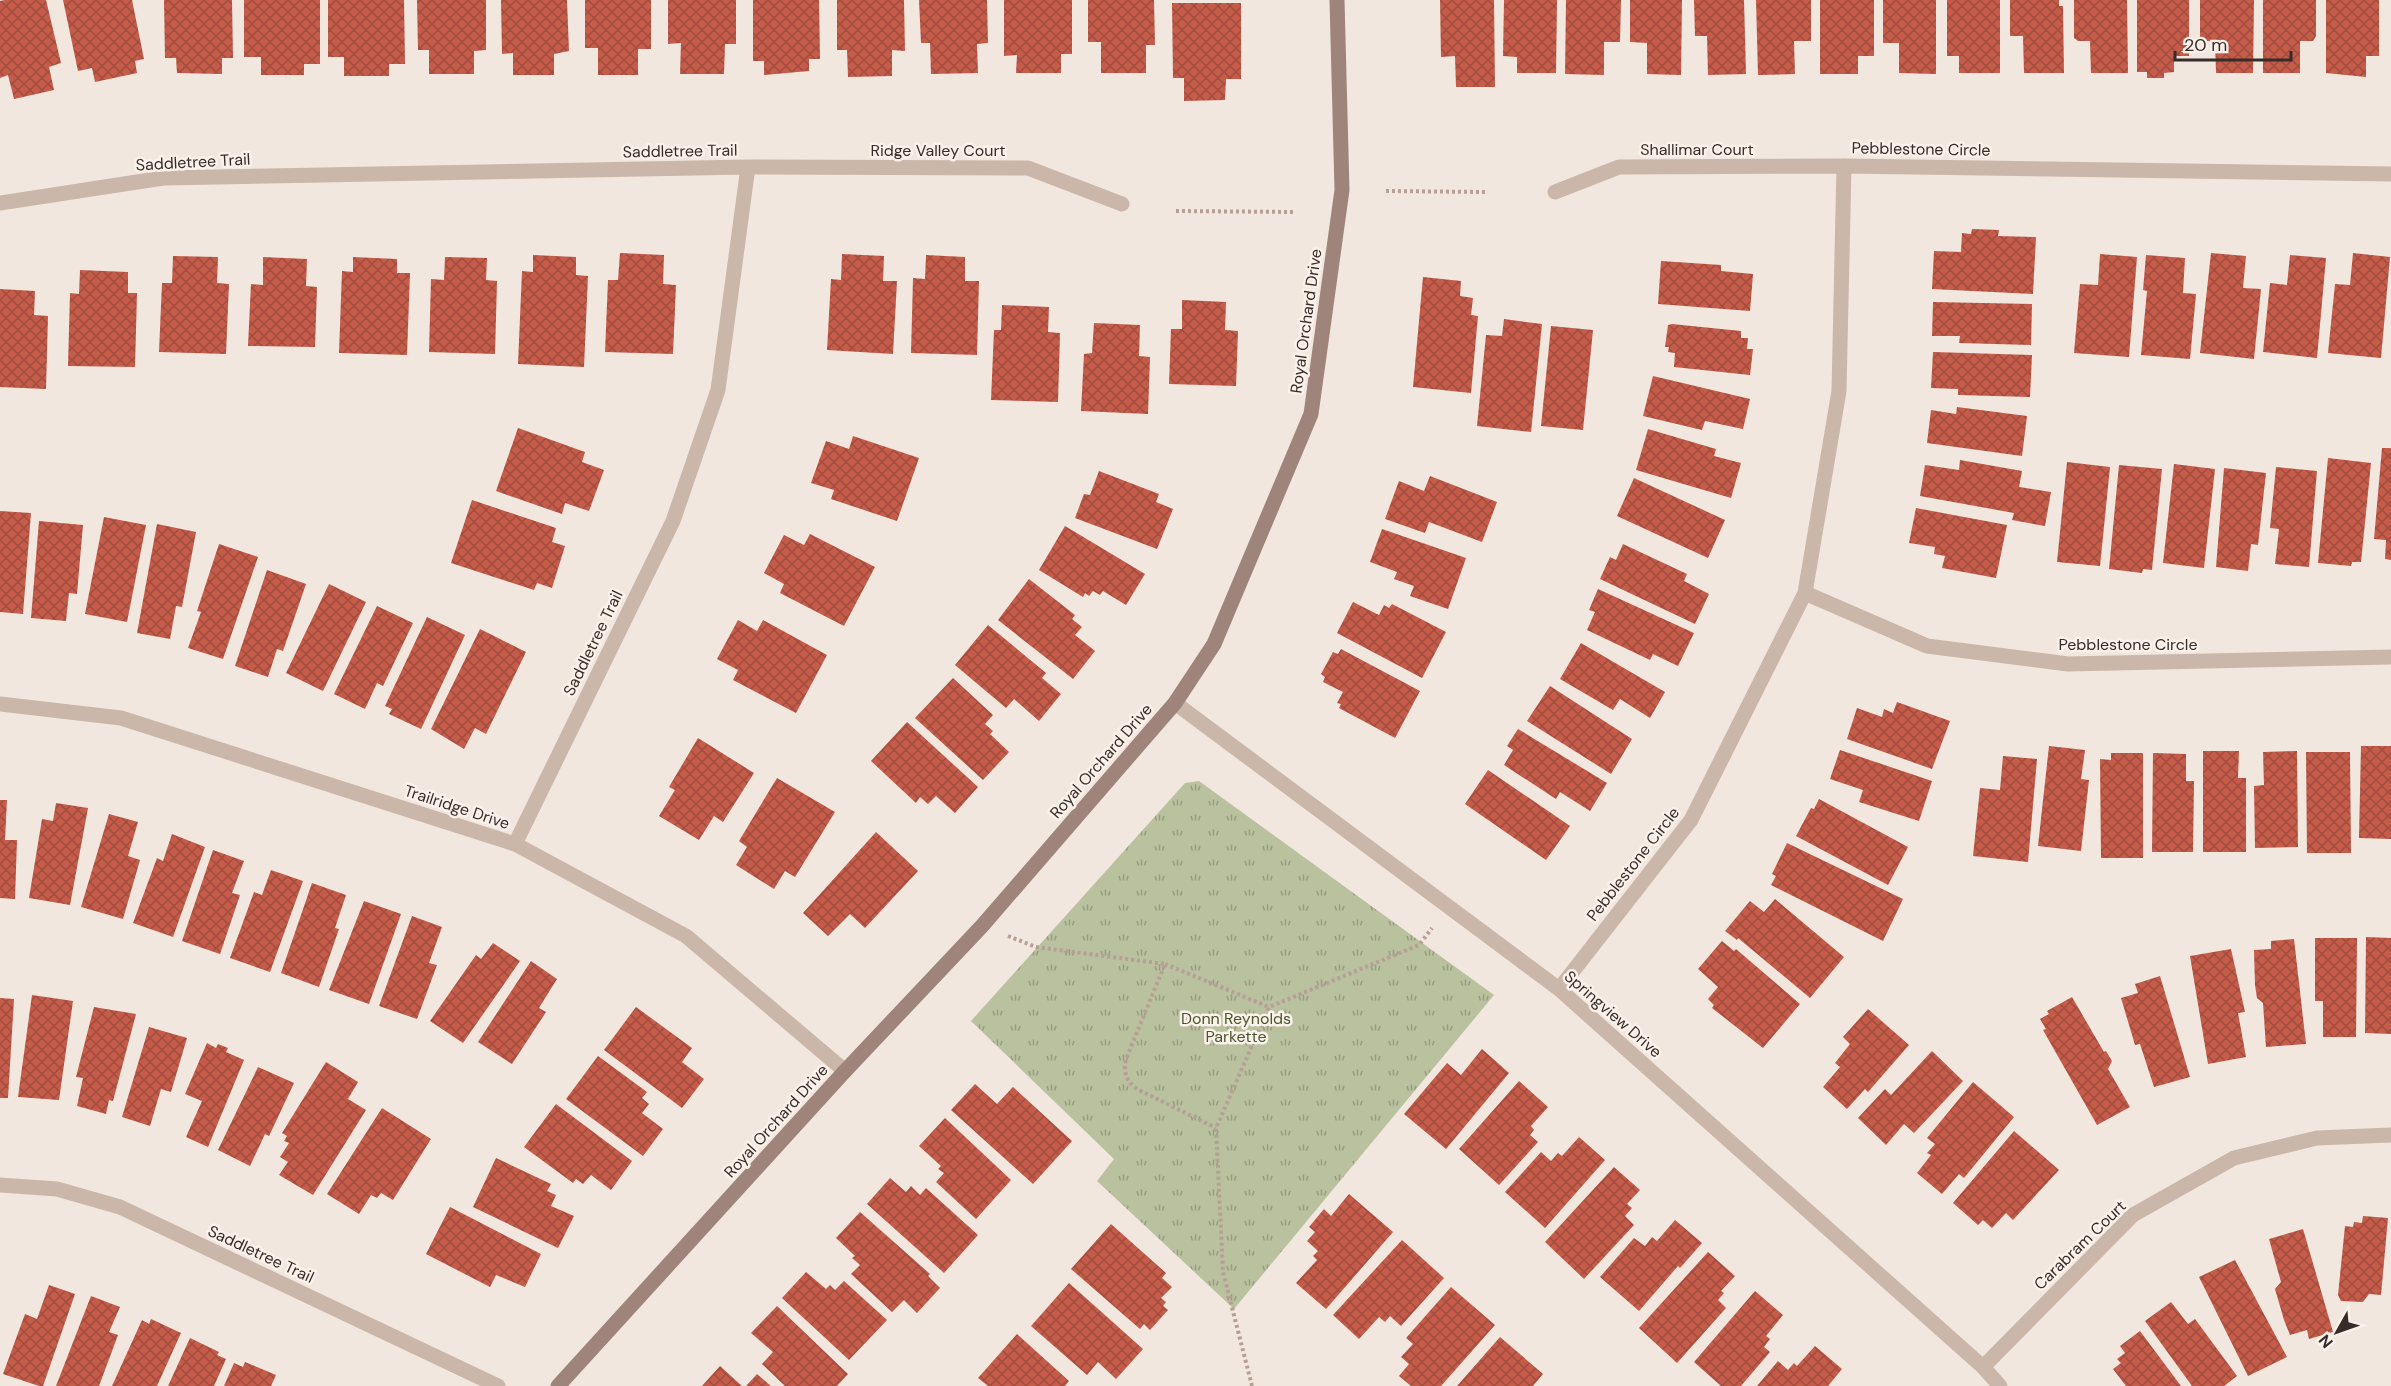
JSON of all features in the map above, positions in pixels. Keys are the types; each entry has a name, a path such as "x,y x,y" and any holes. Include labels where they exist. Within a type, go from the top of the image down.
{"street":[{"name":"Royal Orchard Drive","path":"558,1386 845,1071 982,926 1175,703 1214,644 1311,414 1342,190 1337,0"},
{"name":"Pebblestone Circle","path":"1559,989 1692,820 1805,593 1839,391 1844,166 2391,174"},
{"name":"Shallimar Court","path":"1556,192 1619,167 1844,166"},
{"name":"Saddletree Trail","path":"0,203 163,178 748,167 717,390 673,521 515,844"},
{"name":"Ridge Valley Court","path":"748,167 1028,168 1122,204"},
{"name":"Pebblestone Circle","path":"1805,593 1927,646 2068,664 2391,657"},
{"name":"Springview Drive","path":"1175,703 1559,989 1983,1367 2000,1386"},
{"name":"Trailridge Drive","path":"0,704 121,718 515,844 686,936 845,1071"},
{"name":"Carabram Court","path":"1983,1367 2133,1215 2234,1158 2317,1138 2391,1135"},
{"name":"Saddletree Trail","path":"0,1185 57,1189 120,1207 498,1386"}],"path":[{"path":"1386,191 1485,192"},
{"path":"1176,211 1293,212"},
{"path":"1252,1386 1223,1272 1216,1128 1269,1007 1419,945 1448,907"},
{"path":"982,926 1036,947 1165,964 1269,1007"},
{"path":"1165,964 1126,1059 1125,1073 1131,1085 1137,1089 1216,1128"}],"green space":[{"name":"Donn Reynolds Parkette","path":"1199,781 1494,995 1234,1309 1097,1181 1114,1159 971,1021 1185,783"}],"building":[{"path":"46,0 61,63 49,67 54,90 14,99 8,75 0,78 0,1"},
{"path":"63,0 132,0 144,59 135,61 137,73 95,82 92,68 78,71"},
{"path":"164,0 232,0 233,58 222,58 222,74 177,73 176,58 165,58"},
{"path":"244,0 320,0 320,64 304,64 304,75 261,75 261,57 244,57"},
{"path":"328,0 404,0 405,64 389,64 389,76 344,76 344,57 328,57"},
{"path":"417,0 486,0 486,50 474,51 474,74 429,74 429,50 418,50"},
{"path":"501,0 567,0 569,51 554,54 554,75 513,75 513,53 502,54"},
{"path":"585,0 651,0 651,49 638,49 638,75 598,75 598,48 585,48"},
{"path":"668,0 736,0 736,44 725,44 724,74 680,74 681,43 668,44"},
{"path":"753,0 819,0 820,59 809,59 809,71 764,75 764,61 753,61"},
{"path":"837,0 904,0 905,51 892,50 892,76 848,77 847,50 837,50"},
{"path":"919,0 987,0 988,43 977,44 978,73 931,74 930,43 921,43"},
{"path":"1004,0 1072,0 1072,54 1061,54 1061,73 1016,73 1017,55 1004,56"},
{"path":"1088,0 1154,0 1155,45 1146,45 1146,73 1101,73 1101,42 1088,42"},
{"path":"1440,0 1494,0 1495,87 1456,87 1455,56 1441,57"},
{"path":"1504,0 1557,0 1556,73 1517,73 1517,57 1503,56"},
{"path":"1566,0 1621,0 1620,42 1604,42 1604,75 1565,74"},
{"path":"1630,0 1682,0 1681,75 1647,74 1647,43 1630,42"},
{"path":"1694,0 1744,0 1746,74 1708,75 1707,36 1695,36"},
{"path":"1756,0 1811,0 1811,41 1794,41 1795,74 1758,75"},
{"path":"1820,0 1874,0 1874,56 1858,56 1858,74 1820,74"},
{"path":"1883,0 1936,0 1936,74 1899,73 1899,43 1883,43"},
{"path":"1947,0 2000,0 2000,73 1959,73 1959,56 1947,56"},
{"path":"2010,0 2059,0 2059,6 2063,6 2064,73 2024,73 2023,36 2010,36"},
{"path":"2074,0 2127,0 2128,73 2091,73 2090,41 2078,41 2074,38"},
{"path":"2137,0 2189,0 2189,56 2174,56 2174,72 2164,73 2164,78 2147,78 2147,72 2137,72"},
{"path":"2200,0 2254,0 2253,73 2216,73 2215,41 2200,41"},
{"path":"2263,0 2316,0 2316,36 2313,41 2300,41 2300,73 2263,73"},
{"path":"2326,0 2379,0 2379,56 2366,56 2366,77 2326,73"},
{"path":"1172,3 1241,3 1241,79 1226,79 1225,100 1184,101 1184,78 1173,78"},
{"path":"1972,229 1999,230 1998,236 2036,237 2033,294 1932,289 1934,251 1961,252 1962,233 1971,234"},
{"path":"620,253 664,255 663,284 676,285 673,354 605,352 608,280 618,280"},
{"path":"2211,253 2246,256 2243,288 2261,289 2254,359 2200,353"},
{"path":"2353,253 2390,257 2381,358 2328,353 2335,284 2350,285"},
{"path":"842,254 884,256 883,281 897,281 893,354 827,350 831,279 841,280"},
{"path":"2100,254 2137,257 2129,357 2074,353 2080,284 2098,285"},
{"path":"533,255 576,257 576,275 588,276 584,367 518,364 522,271 533,272"},
{"path":"926,255 965,257 965,281 979,281 977,355 911,353 913,278 925,279"},
{"path":"2146,255 2185,258 2183,293 2196,294 2190,359 2141,355 2147,291 2143,290"},
{"path":"2290,255 2326,258 2317,358 2263,352 2270,283 2287,285"},
{"path":"173,256 218,257 217,283 229,284 226,354 159,352 162,283 172,283"},
{"path":"263,257 307,259 306,286 317,287 315,347 248,346 251,284 263,285"},
{"path":"353,257 397,259 397,273 410,273 407,355 339,353 342,271 353,272"},
{"path":"445,257 487,258 486,280 497,281 495,354 429,352 431,279 444,280"},
{"path":"1661,261 1721,265 1721,271 1753,274 1750,311 1658,304"},
{"path":"80,270 128,272 128,293 137,293 135,367 68,366 70,293 79,294"},
{"path":"1423,277 1461,281 1460,296 1473,298 1471,315 1478,316 1471,393 1413,387"},
{"path":"0,289 35,291 34,315 48,316 46,389 0,387"},
{"path":"1182,300 1226,302 1225,330 1238,331 1236,386 1169,384 1171,329 1182,329"},
{"path":"1933,302 2032,304 2031,345 1959,343 1960,336 1932,336"},
{"path":"1002,305 1049,307 1048,332 1060,333 1058,402 991,400 994,330 1001,330"},
{"path":"1504,319 1542,324 1531,432 1477,426 1486,335 1502,336"},
{"path":"1094,323 1140,325 1139,356 1150,357 1148,414 1081,411 1084,354 1092,353"},
{"path":"1668,325 1741,331 1741,338 1748,338 1747,349 1753,349 1750,375 1674,367 1675,353 1668,352 1669,347 1665,347"},
{"path":"1551,326 1593,330 1583,430 1541,426"},
{"path":"1933,352 2032,355 2030,397 1958,395 1958,389 1931,388"},
{"path":"1653,376 1750,399 1743,429 1705,421 1702,430 1643,416"},
{"path":"1957,407 2027,416 2022,456 1927,443 1931,410 1956,414"},
{"path":"518,428 585,452 582,462 604,470 589,511 565,503 562,514 496,491"},
{"path":"1648,429 1716,449 1714,456 1741,463 1731,498 1636,470"},
{"path":"853,436 919,458 897,521 831,499 834,490 811,483 826,441 849,449"},
{"path":"2382,448 2391,448 2391,560 2385,559 2386,540 2374,539"},
{"path":"2328,458 2371,463 2361,562 2352,562 2351,566 2318,563"},
{"path":"1960,460 2022,471 2019,487 2051,492 2045,526 2012,520 2014,513 1920,496 1925,465 1959,470"},
{"path":"2067,462 2110,467 2100,566 2057,562"},
{"path":"2174,464 2215,469 2204,568 2163,563"},
{"path":"2119,465 2162,469 2152,570 2143,569 2142,573 2109,569"},
{"path":"2276,467 2317,471 2309,567 2275,564 2279,529 2270,528"},
{"path":"2224,468 2266,473 2258,545 2251,544 2248,571 2216,567"},
{"path":"1099,471 1159,494 1156,502 1173,509 1157,549 1075,518 1084,494 1090,495"},
{"path":"1430,476 1497,502 1482,542 1429,522 1425,533 1385,519 1399,481 1424,491"},
{"path":"1634,478 1725,520 1708,558 1617,516"},
{"path":"472,500 556,528 552,542 565,546 552,588 537,583 534,590 451,563"},
{"path":"1916,508 2007,525 1996,578 1942,568 1945,556 1934,554 1935,547 1909,543"},
{"path":"0,511 31,513 23,614 0,612"},
{"path":"104,517 146,525 127,622 85,614"},
{"path":"39,521 83,525 77,594 69,593 66,621 31,618"},
{"path":"157,524 196,532 182,607 176,606 170,639 137,633"},
{"path":"1065,526 1145,574 1126,605 1103,591 1100,595 1093,591 1089,596 1085,593 1083,597 1039,570"},
{"path":"1382,529 1466,558 1448,609 1410,596 1414,586 1394,579 1397,572 1370,562"},
{"path":"810,534 875,567 844,626 780,593 784,584 764,573 784,535 804,545"},
{"path":"219,544 258,557 223,659 188,648 201,612 197,611"},
{"path":"1623,544 1687,574 1684,581 1709,594 1695,624 1600,579 1610,557 1616,560"},
{"path":"267,570 306,584 283,651 277,649 268,677 235,666"},
{"path":"1029,579 1075,615 1072,619 1082,627 1075,635 1095,651 1073,679 998,620"},
{"path":"329,584 366,602 323,691 286,673"},
{"path":"1598,589 1694,633 1678,666 1653,654 1650,660 1587,630 1595,612 1589,610"},
{"path":"1353,602 1379,615 1384,605 1389,608 1392,604 1446,632 1422,678 1337,633"},
{"path":"377,606 413,623 383,686 377,683 365,709 334,694"},
{"path":"427,617 465,635 421,729 389,714 392,709 385,706"},
{"path":"738,620 757,631 763,620 827,655 796,713 733,680 738,670 717,659"},
{"path":"988,625 1046,673 1042,678 1061,694 1039,721 1014,699 1006,708 955,665"},
{"path":"480,629 526,652 486,734 475,728 464,749 431,729"},
{"path":"1581,643 1665,692 1650,718 1620,699 1613,710 1560,679"},
{"path":"1341,649 1420,691 1395,738 1339,708 1341,704 1337,703 1343,692 1323,682 1325,677 1321,674 1333,652 1338,654"},
{"path":"953,678 993,715 985,724 993,731 990,734 1009,752 983,780 915,718"},
{"path":"1550,686 1632,739 1611,774 1527,721"},
{"path":"1897,702 1950,721 1932,769 1847,739 1857,708 1882,717 1884,709 1893,713"},
{"path":"907,722 978,787 955,813 936,796 928,804 920,797 916,803 871,761"},
{"path":"1518,729 1607,783 1590,811 1560,792 1556,799 1504,765 1513,750 1507,746"},
{"path":"698,738 754,773 723,822 714,816 699,840 659,816 675,790 669,787"},
{"path":"2049,746 2085,750 2081,779 2089,780 2081,851 2038,846"},
{"path":"2361,746 2391,746 2391,839 2359,838"},
{"path":"1840,750 1932,781 1919,821 1859,802 1863,790 1830,779"},
{"path":"2203,751 2239,751 2238,778 2246,778 2246,852 2203,852"},
{"path":"2297,751 2298,847 2255,848 2254,786 2264,785 2263,752"},
{"path":"2306,752 2350,752 2351,853 2307,853"},
{"path":"2111,753 2143,753 2143,858 2101,858 2100,759 2111,760"},
{"path":"2153,753 2186,754 2186,781 2194,781 2193,852 2152,852"},
{"path":"2003,756 2037,759 2028,862 1973,856 1980,788 2000,790"},
{"path":"1488,770 1570,826 1546,860 1465,804"},
{"path":"777,778 835,812 795,877 785,871 774,889 736,865 747,847 739,841"},
{"path":"1819,799 1908,847 1888,885 1796,836 1811,808 1814,809"},
{"path":"0,800 7,800 5,840 17,840 15,899 0,898"},
{"path":"56,803 88,808 70,905 29,898 42,819 53,821"},
{"path":"109,814 138,822 128,856 140,860 123,919 81,907"},
{"path":"876,832 918,871 865,928 850,914 828,936 803,913"},
{"path":"172,834 205,847 173,937 133,923 157,858 163,861"},
{"path":"1787,843 1903,899 1883,941 1771,885 1776,876 1772,874"},
{"path":"213,850 244,861 232,893 240,895 220,954 182,941"},
{"path":"271,870 303,881 270,972 230,958 254,892 262,895"},
{"path":"312,883 346,895 335,928 339,929 319,987 281,973"},
{"path":"1775,899 1844,957 1810,998 1738,938 1737,940 1725,931 1750,901 1764,912"},
{"path":"364,901 401,914 369,1004 329,990"},
{"path":"412,916 442,927 429,963 437,965 417,1019 379,1006"},
{"path":"2366,937 2391,938 2391,1034 2365,1033"},
{"path":"2315,938 2357,938 2356,1037 2323,1037 2323,1001 2315,1001"},
{"path":"2294,939 2306,1044 2266,1047 2263,1003 2257,998 2255,985 2254,950 2271,949 2271,941"},
{"path":"1722,941 1734,951 1736,949 1800,1004 1763,1048 1712,1008 1714,1005 1708,999 1718,987 1698,969"},
{"path":"493,943 520,961 463,1043 430,1021 476,955 481,959"},
{"path":"2231,949 2245,1012 2238,1013 2246,1057 2208,1064 2190,956"},
{"path":"531,961 557,979 539,1008 546,1012 512,1064 478,1042"},
{"path":"2160,976 2190,1077 2154,1087 2140,1044 2135,1045 2121,998 2138,993 2135,984"},
{"path":"32,995 73,1001 59,1100 18,1097"},
{"path":"2072,997 2104,1052 2106,1051 2112,1061 2108,1069 2130,1107 2097,1125 2043,1030 2046,1029 2040,1019 2049,1014 2047,1011"},
{"path":"0,998 14,999 8,1098 0,1098"},
{"path":"94,1007 136,1014 113,1101 109,1100 106,1114 77,1106 83,1078 76,1077"},
{"path":"636,1007 692,1048 682,1062 704,1079 682,1108 604,1050"},
{"path":"1868,1009 1909,1045 1868,1092 1865,1089 1847,1109 1823,1087 1840,1067 1835,1063 1850,1044 1843,1037"},
{"path":"149,1027 187,1038 171,1092 161,1089 150,1126 122,1117"},
{"path":"207,1043 216,1048 218,1044 228,1048 226,1052 244,1060 208,1147 186,1137 202,1101 185,1094"},
{"path":"1482,1049 1509,1073 1446,1149 1404,1114 1447,1063 1461,1075"},
{"path":"1932,1051 1963,1081 1914,1133 1904,1124 1886,1145 1858,1118 1885,1089 1891,1095"},
{"path":"598,1056 647,1092 642,1098 649,1104 642,1113 663,1129 643,1156 566,1099"},
{"path":"326,1062 358,1082 348,1099 366,1110 313,1195 279,1175 288,1162 280,1157 289,1143 284,1141 287,1136 282,1133"},
{"path":"258,1067 294,1083 269,1136 265,1134 250,1166 218,1150"},
{"path":"1519,1081 1548,1107 1531,1126 1534,1130 1530,1135 1538,1142 1499,1185 1459,1149"},
{"path":"1973,1082 2014,1117 1964,1178 1959,1174 1942,1194 1917,1173 1931,1155 1927,1153 1935,1144 1927,1138"},
{"path":"975,1084 997,1104 1013,1087 1072,1141 1033,1184 951,1110"},
{"path":"556,1104 632,1161 611,1190 591,1175 583,1184 576,1179 573,1183 524,1147"},
{"path":"382,1108 431,1139 393,1200 381,1193 377,1198 371,1195 359,1214 327,1194"},
{"path":"945,1118 1011,1180 976,1219 936,1182 944,1173 938,1169 941,1166 919,1146"},
{"path":"2014,1131 2059,1170 2013,1220 2006,1213 1992,1228 1983,1220 1978,1225 1953,1203"},
{"path":"1579,1137 1605,1160 1545,1228 1505,1192 1541,1152 1551,1161 1558,1153 1562,1156"},
{"path":"496,1158 551,1184 547,1191 556,1195 551,1206 574,1216 558,1248 473,1207"},
{"path":"1614,1167 1640,1190 1627,1204 1632,1208 1625,1216 1634,1225 1584,1279 1545,1242"},
{"path":"890,1178 906,1192 911,1186 920,1195 926,1188 978,1235 944,1273 867,1204"},
{"path":"1349,1194 1393,1232 1326,1309 1296,1283 1317,1260 1313,1256 1318,1251 1307,1241 1315,1232 1309,1227 1324,1209 1331,1216"},
{"path":"450,1207 541,1254 525,1287 496,1275 490,1287 426,1254"},
{"path":"860,1212 930,1274 928,1276 940,1288 917,1313 904,1300 892,1312 851,1274 860,1265 852,1258 855,1256 836,1238"},
{"path":"2363,1216 2388,1218 2381,1295 2369,1294 2363,1302 2341,1301 2338,1295 2345,1226 2353,1227 2354,1222 2362,1223"},
{"path":"1675,1220 1702,1243 1680,1268 1678,1266 1639,1311 1600,1277 1634,1238 1645,1246 1652,1237 1657,1241"},
{"path":"1111,1224 1166,1273 1162,1278 1172,1287 1161,1298 1166,1302 1163,1306 1168,1310 1150,1330 1144,1324 1140,1329 1071,1269"},
{"path":"2303,1229 2333,1332 2309,1339 2307,1330 2290,1335 2284,1320 2275,1289 2281,1282 2269,1239"},
{"path":"1402,1240 1444,1278 1401,1326 1390,1316 1385,1322 1379,1317 1359,1339 1333,1315"},
{"path":"1708,1252 1735,1276 1721,1291 1724,1293 1718,1300 1726,1308 1677,1363 1639,1328"},
{"path":"2235,1260 2287,1357 2248,1376 2199,1277"},
{"path":"806,1272 826,1289 830,1285 835,1290 844,1281 887,1320 849,1360 782,1298"},
{"path":"1069,1283 1143,1349 1116,1379 1098,1362 1087,1375 1031,1326"},
{"path":"49,1285 75,1294 43,1386 39,1386 3,1374 25,1314 37,1319"},
{"path":"1451,1287 1495,1325 1441,1386 1411,1386 1399,1376 1409,1364 1401,1357 1413,1344 1406,1338"},
{"path":"1755,1291 1783,1315 1766,1336 1770,1339 1764,1347 1770,1352 1741,1386 1721,1386 1694,1362"},
{"path":"91,1296 120,1307 109,1332 118,1335 99,1386 56,1386"},
{"path":"2171,1302 2188,1324 2195,1319 2237,1376 2224,1386 2192,1386 2145,1321"},
{"path":"777,1306 848,1374 837,1386 785,1386 762,1364 773,1352 751,1333"},
{"path":"151,1319 181,1333 157,1386 112,1386 142,1320 149,1324"},
{"path":"2140,1331 2181,1386 2126,1386 2113,1369 2121,1363 2117,1359 2125,1353 2120,1346"},
{"path":"1017,1334 1069,1381 1065,1386 988,1386 978,1378"},
{"path":"1500,1337 1543,1374 1533,1386 1457,1386"},
{"path":"190,1338 219,1352 217,1355 226,1359 214,1386 168,1386"},
{"path":"1815,1346 1842,1369 1828,1386 1757,1386 1778,1361 1788,1370 1794,1363 1797,1366"},
{"path":"245,1362 276,1375 271,1386 224,1386 234,1363 243,1367"},
{"path":"720,1366 742,1386 702,1386"},
{"path":"757,1374 771,1386 746,1386"}]}
